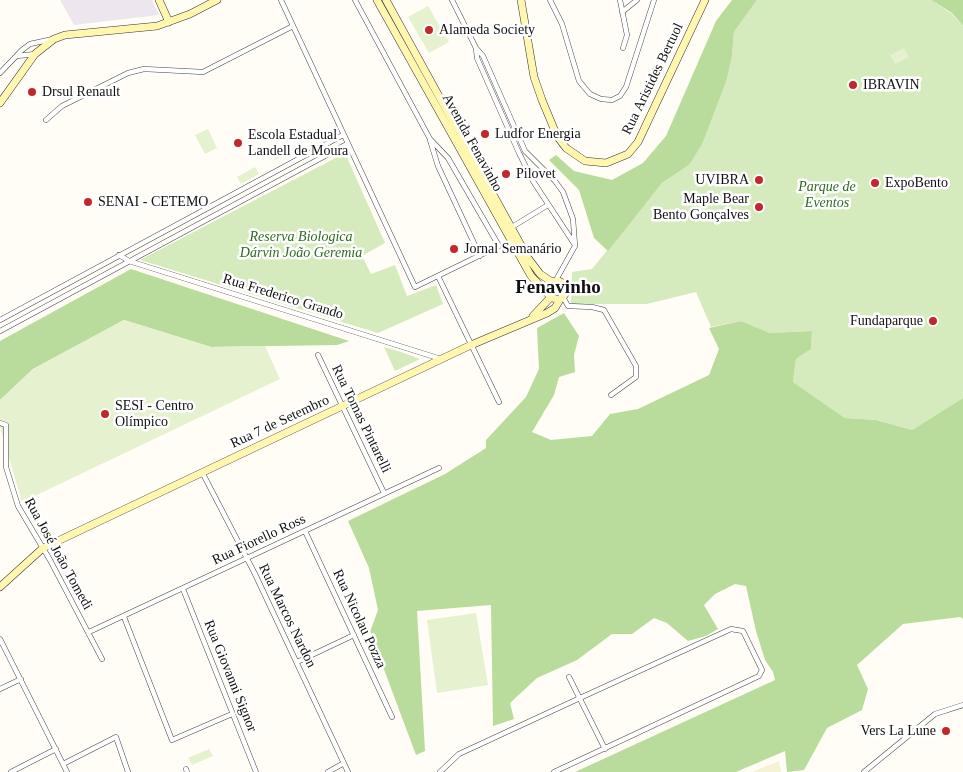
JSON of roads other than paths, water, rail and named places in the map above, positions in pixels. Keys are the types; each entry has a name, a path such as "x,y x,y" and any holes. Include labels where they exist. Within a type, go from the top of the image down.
{"street":[{"path":"159,0 169,22"},
{"path":"0,73 30,44 65,35 145,27 169,22 217,0"},
{"path":"281,0 415,287 499,246 448,158 430,139"},
{"path":"355,0 430,139 438,166 480,256"},
{"name":"Avenida Fenavinho","path":"377,0 389,12 411,50 517,244 534,267 554,281"},
{"name":"Avenida Fenavinho","path":"386,0 389,12"},
{"path":"452,0 476,48 483,56 525,150 555,181 566,197 573,219 575,246 554,281 548,286 550,296 562,297"},
{"name":"Rua Aristides Bertuol","path":"521,0 534,76 554,129 566,148 585,161 597,163 618,160 628,154 638,142 705,0"},
{"path":"550,0 562,24 580,81 590,94 601,99 612,100 620,96 626,87 654,0"},
{"path":"620,0 627,35 623,48"},
{"path":"622,12 637,0"},
{"path":"46,120 62,106 128,73 144,69 194,72 211,70 293,26"},
{"path":"0,103 35,54 54,38"},
{"path":"476,48 477,58 519,153 548,205 575,246"},
{"path":"15,57 35,54"},
{"path":"0,320 343,135"},
{"path":"0,331 347,144"},
{"name":"Avenida Fenavinho","path":"475,166 512,227 530,276 550,296"},
{"path":"244,188 248,197"},
{"path":"214,205 219,212"},
{"path":"512,227 548,205"},
{"name":"Rua Frederico Grando","path":"119,255 129,261 442,359"},
{"path":"438,276 499,402"},
{"path":"554,281 562,282 566,287 562,297"},
{"name":"Rua 7 de Setembro","path":"529,320 550,296"},
{"path":"562,297 568,306 592,307 604,310 636,366 636,377 611,395"},
{"name":"Rua 7 de Setembro","path":"0,587 43,548 471,345 556,308 562,297"},
{"name":"Rua Tomas Pintarelli","path":"318,355 384,493"},
{"name":"Rua José João Tomedi","path":"0,423 6,425 6,467 12,492 25,520 43,548 102,659"},
{"name":"Rua Fiorello Ross","path":"89,632 439,468"},
{"name":"Rua Marcos Nardon","path":"202,472 297,662 348,772"},
{"name":"Rua Nicolau Pozza","path":"306,531 392,716"},
{"name":"Rua Giovanni Signor","path":"183,589 256,772"},
{"path":"124,617 172,740 232,714"},
{"path":"440,772 449,761 459,754 731,629 743,631 762,670 760,676 554,772"},
{"path":"297,662 354,635"},
{"path":"0,639 67,772"},
{"path":"570,677 605,749"},
{"path":"0,689 20,679"},
{"path":"864,772 935,714 963,705"},
{"path":"63,764 116,737 128,772"},
{"path":"11,772 56,749"},
{"path":"328,772 344,764"}],"place":[{"name":"Alameda Society","path":"429,30"},
{"name":"IBRAVIN","path":"853,85"},
{"name":"Drsul Renault","path":"32,92"},
{"name":"Ludfor Energia","path":"485,134"},
{"name":"Escola Estadual Landell de Moura","path":"238,143"},
{"name":"Pilovet","path":"506,174"},
{"name":"UVIBRA","path":"759,180"},
{"name":"ExpoBento","path":"875,183"},
{"name":"SENAI - CETEMO","path":"88,202"},
{"name":"Maple Bear Bento Gonçalves","path":"759,207"},
{"name":"Jornal Semanário","path":"454,249"},
{"name":"Fundaparque","path":"933,321"},
{"name":"SESI - Centro Olímpico","path":"105,414"},
{"name":"Vers La Lune","path":"946,731"}],"district":[{"name":"Fenavinho","path":"558,288"}],"park label":[{"name":"Parque de Eventos","path":"827,196"},
{"name":"Reserva Biologica Dárvin João Geremia","path":"301,246"}]}
